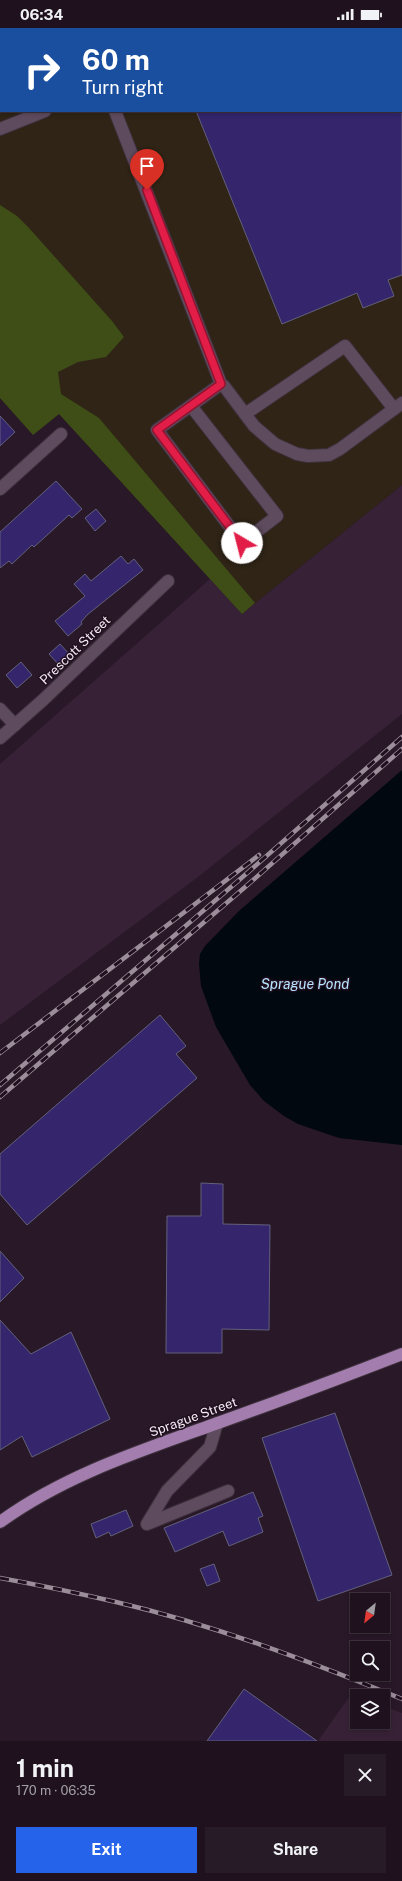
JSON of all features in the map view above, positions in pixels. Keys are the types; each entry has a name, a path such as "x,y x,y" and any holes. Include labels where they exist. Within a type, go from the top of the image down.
{"main road":[{"name":"Sprague Street","path":"0,1522 73,1478 131,1454 308,1390 402,1354"}],"street":[{"path":"0,129 42,112"},
{"path":"115,112 221,384 245,414 263,435 275,444 297,454 318,456 329,455 340,449 398,406 345,346 245,414"},
{"path":"191,406 277,516 242,543 157,430 221,384"},
{"path":"0,489 61,434"},
{"name":"Prescott Street","path":"0,738 168,581"},
{"path":"0,709 15,725"},
{"path":"217,1423 210,1448 167,1491 147,1524 228,1491"}],"shaded area":[{"path":"0,112 402,112 402,485 242,614 59,414 33,435 0,398"},
{"path":"402,485 402,714 198,877 0,1025 0,764 210,579 242,614"},
{"path":"350,1696 350,1729 390,1729 390,1709 402,1713 402,1741 318,1741"}],"green space":[{"path":"0,205 17,216 29,228 112,321 124,337 106,357 78,362 58,372 61,394 99,418 255,603 242,614 59,414 33,435 0,398"}],"water":[{"name":"Sprague Pond","path":"402,770 402,1145 339,1138 298,1124 284,1116 264,1101 250,1085 216,1027 201,986 199,964 200,954 205,946 239,911"}],"building":[{"path":"196,112 402,112 402,275 388,280 394,296 363,308 357,293 282,324"},
{"path":"0,416 15,432 0,446"},
{"path":"56,481 82,509 72,518 69,515 34,547 32,545 12,564 9,561 0,568 0,532"},
{"path":"96,509 106,521 95,531 85,518"},
{"path":"121,556 128,564 134,559 143,570 87,615 81,622 82,624 68,636 55,621 85,596 74,584 85,574 91,581"},
{"path":"60,644 70,655 59,665 49,654"},
{"path":"21,662 32,675 17,688 6,675"},
{"path":"160,1015 186,1046 176,1054 197,1078 27,1225 0,1194 0,1154"},
{"path":"201,1183 223,1184 223,1224 270,1225 269,1330 222,1329 222,1353 166,1353 167,1216 201,1216"},
{"path":"0,1251 24,1278 0,1302"},
{"path":"0,1320 31,1354 71,1332 110,1419 32,1457 22,1436 0,1450"},
{"path":"335,1413 392,1575 318,1601 262,1438"},
{"path":"253,1492 263,1516 258,1518 263,1532 229,1546 223,1531 175,1552 164,1528"},
{"path":"126,1510 133,1526 111,1536 109,1532 96,1538 91,1524"},
{"path":"214,1564 220,1581 207,1586 200,1569"},
{"path":"244,1689 317,1741 207,1741"}],"railway":[{"path":"0,1085 238,881 402,737"},
{"path":"0,1097 244,888 402,749"},
{"path":"0,1053 259,855"},
{"path":"0,1578 58,1589 153,1611 261,1645 402,1699"}],"route":[{"path":"147,190 221,384 157,430 242,543"}]}
